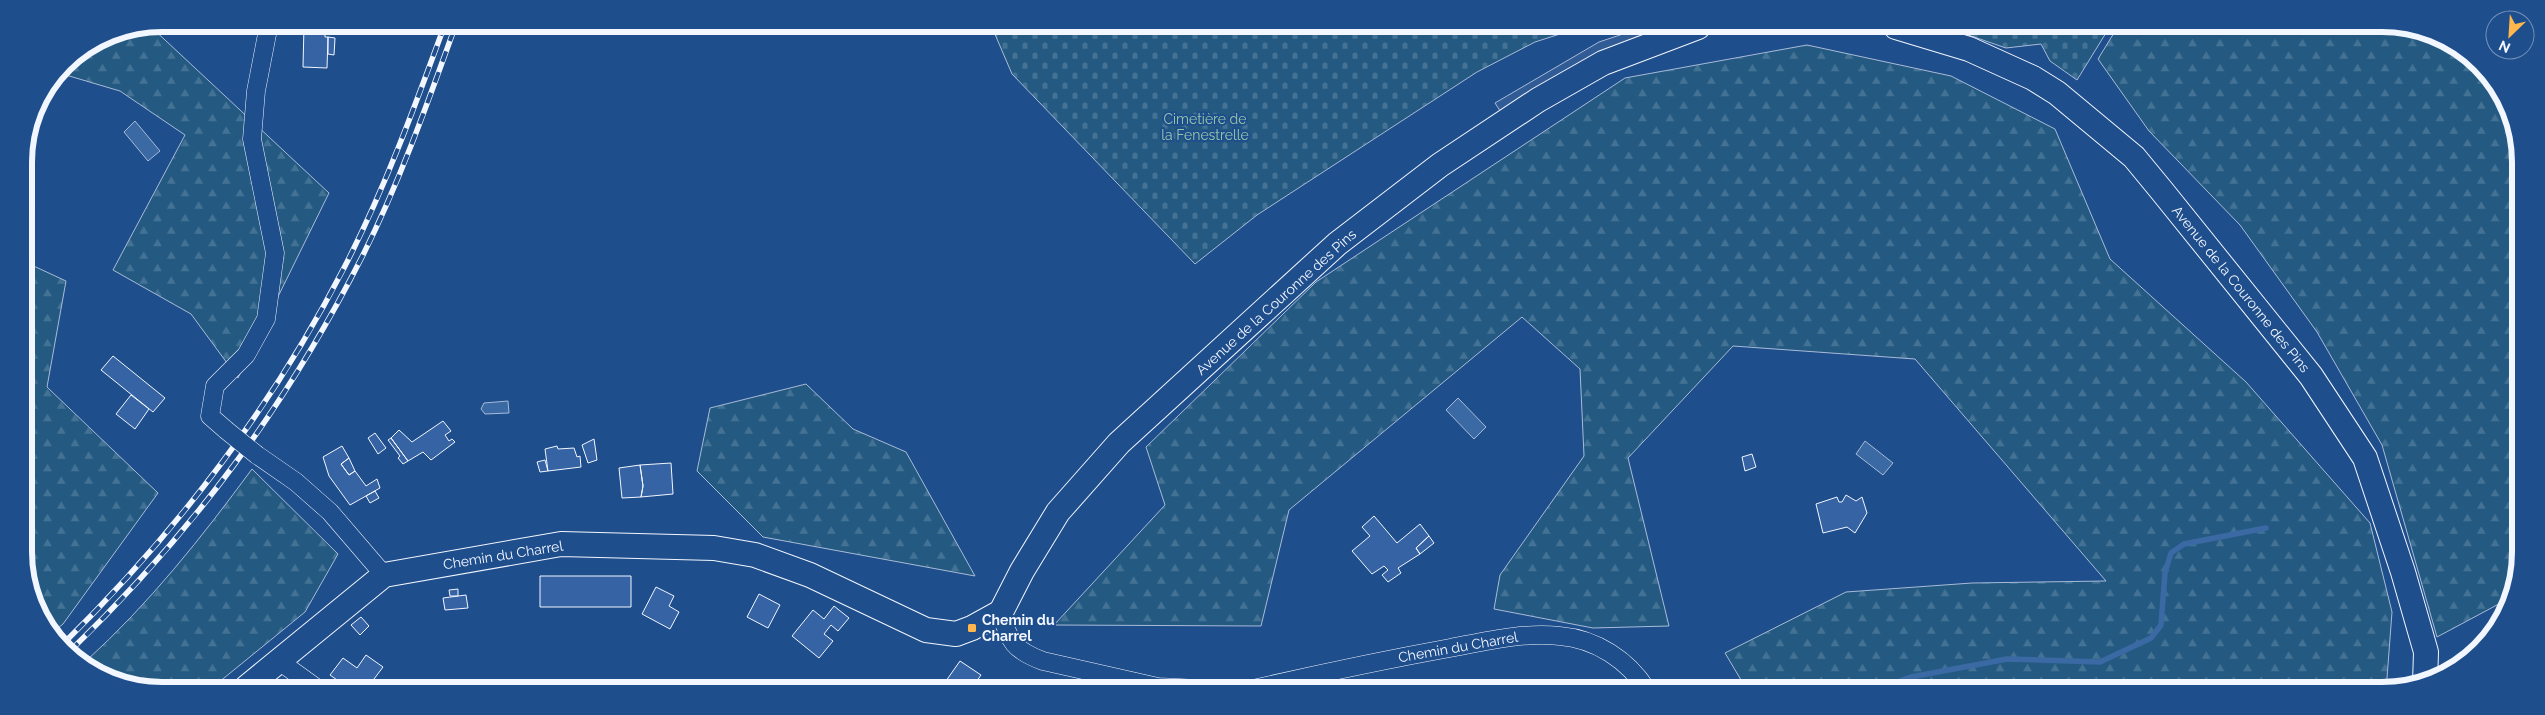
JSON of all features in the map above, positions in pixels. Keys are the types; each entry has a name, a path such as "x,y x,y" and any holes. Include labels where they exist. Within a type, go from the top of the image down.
{"street":[{"name":"Avenue de la Couronne des Pins","path":"1001,612 1022,571 1058,512 1119,443 1337,244 1440,165 1538,100 1603,63 1684,32"},
{"name":"Avenue de la Couronne des Pins","path":"1913,32 1969,49 2049,88 2134,158 2312,376 2365,458 2403,572 2426,652 2425,675"},
{"path":"266,33 256,90 252,139 275,253 266,319 246,355 215,386 210,416 257,455 296,482 330,512 384,575"},
{"name":"Chemin du Charrel","path":"253,682 384,575 561,544 714,548 755,554 810,575 926,630 956,634 988,621 1001,612"},
{"path":"1001,612 1011,641 1025,655 1058,665 1135,682"},
{"name":"Chemin du Charrel","path":"1284,682 1381,661 1526,634 1561,636 1594,644 1620,659 1636,673 1642,682"},
{"path":"279,661 308,682"}],"green space":[{"name":"Cimetière de la Fenestrelle","path":"1565,32 1535,42 1477,72 1257,215 1195,264 1012,74 994,33"},
{"path":"1960,32 2106,32 2077,80 2050,61 2041,44 2006,48"},
{"path":"2114,32 2382,32 2416,37 2448,50 2462,59 2491,90 2506,121 2512,154 2512,552 2508,586 2503,602 2437,637 2382,445 2317,332 2240,225 2149,131 2098,59"},
{"path":"158,33 329,193 238,378 191,314 113,270 185,135 120,91 67,75 83,59 113,42 137,35"},
{"path":"1807,45 1951,76 2055,129 2110,259 2246,382 2370,523 2392,612 2387,682 1742,682 1725,653 1846,592 1972,583 2106,581 1915,359 1733,346 1628,458 1669,626 1593,628 1494,609 1500,575 1584,456 1580,369 1522,317 1289,510 1261,626 1054,625 1165,505 1146,447 1316,282 1625,78"},
{"path":"33,266 66,281 47,387 158,493 63,624 57,629 39,594 32,552"},
{"path":"806,384 853,429 906,452 975,576 763,537 697,471 710,408"},
{"path":"252,469 338,554 305,612 219,682 146,681 113,673 88,659 153,593 214,520"}],"shaded area":[{"path":"1628,32 1662,32 1665,39 1506,120 1495,103 1599,42"},
{"path":"135,121 160,151 148,161 124,132"},
{"path":"1458,398 1486,427 1474,439 1446,410"},
{"path":"508,401 509,413 485,414 481,409 484,403"},
{"path":"1865,441 1893,463 1883,475 1856,454"}],"building":[{"path":"304,33 325,33 325,37 328,37 327,68 303,67"},
{"path":"328,37 335,38 334,55 328,54"},
{"path":"113,356 165,398 153,412 101,370"},
{"path":"131,395 149,409 135,429 116,414"},
{"path":"443,421 451,431 445,435 449,441 452,439 455,442 431,460 423,452 408,461 391,438 399,430 412,442"},
{"path":"375,433 386,448 378,454 368,438"},
{"path":"391,438 408,461 403,464 398,458 400,456 388,440"},
{"path":"594,439 597,460 588,463 582,445"},
{"path":"342,446 349,458 341,464 349,475 355,471 366,486 377,479 380,488 350,505 329,476 323,457"},
{"path":"557,446 558,449 574,448 577,457 580,456 581,467 548,471 545,449"},
{"path":"1752,454 1756,467 1745,471 1742,457"},
{"path":"349,458 355,471 349,475 341,464"},
{"path":"545,460 548,471 540,472 537,462"},
{"path":"671,463 673,494 641,497 643,486 640,465"},
{"path":"640,465 643,486 641,497 622,498 619,468"},
{"path":"375,491 379,498 370,503 366,496"},
{"path":"1846,495 1856,501 1862,497 1867,513 1855,533 1847,527 1823,533 1816,504 1837,497 1839,502 1842,502"},
{"path":"1374,516 1397,543 1420,524 1429,536 1416,548 1420,554 1398,568 1401,573 1388,582 1382,575 1388,570 1384,566 1372,574 1352,551 1370,536 1362,527"},
{"path":"1429,536 1434,543 1420,554 1416,548"},
{"path":"540,576 631,576 631,607 540,607"},
{"path":"656,587 674,596 669,606 679,612 670,629 642,614"},
{"path":"458,589 458,596 450,596 449,590"},
{"path":"759,594 780,605 768,628 747,617"},
{"path":"466,595 468,608 445,610 443,598"},
{"path":"834,606 849,618 838,631 831,625 824,634 833,641 819,658 792,636 813,610 824,619"},
{"path":"361,617 369,626 360,635 351,625"},
{"path":"366,655 383,667 372,682 340,682 330,675 343,658 357,668"},
{"path":"960,661 981,675 976,682 945,682"}],"waterway":[{"path":"1901,682 1911,677 2007,659 2100,662 2151,638 2161,625 2165,573 2171,553 2184,544 2266,528"}],"railway":[{"path":"67,640 103,603 182,514 253,419 286,370 317,319 360,237 411,116 442,33"},
{"path":"74,647 156,561 196,514 269,416 302,364 363,255 389,199 413,141 453,33"}],"place":[{"name":"Chemin du Charrel","path":"972,628"}]}
